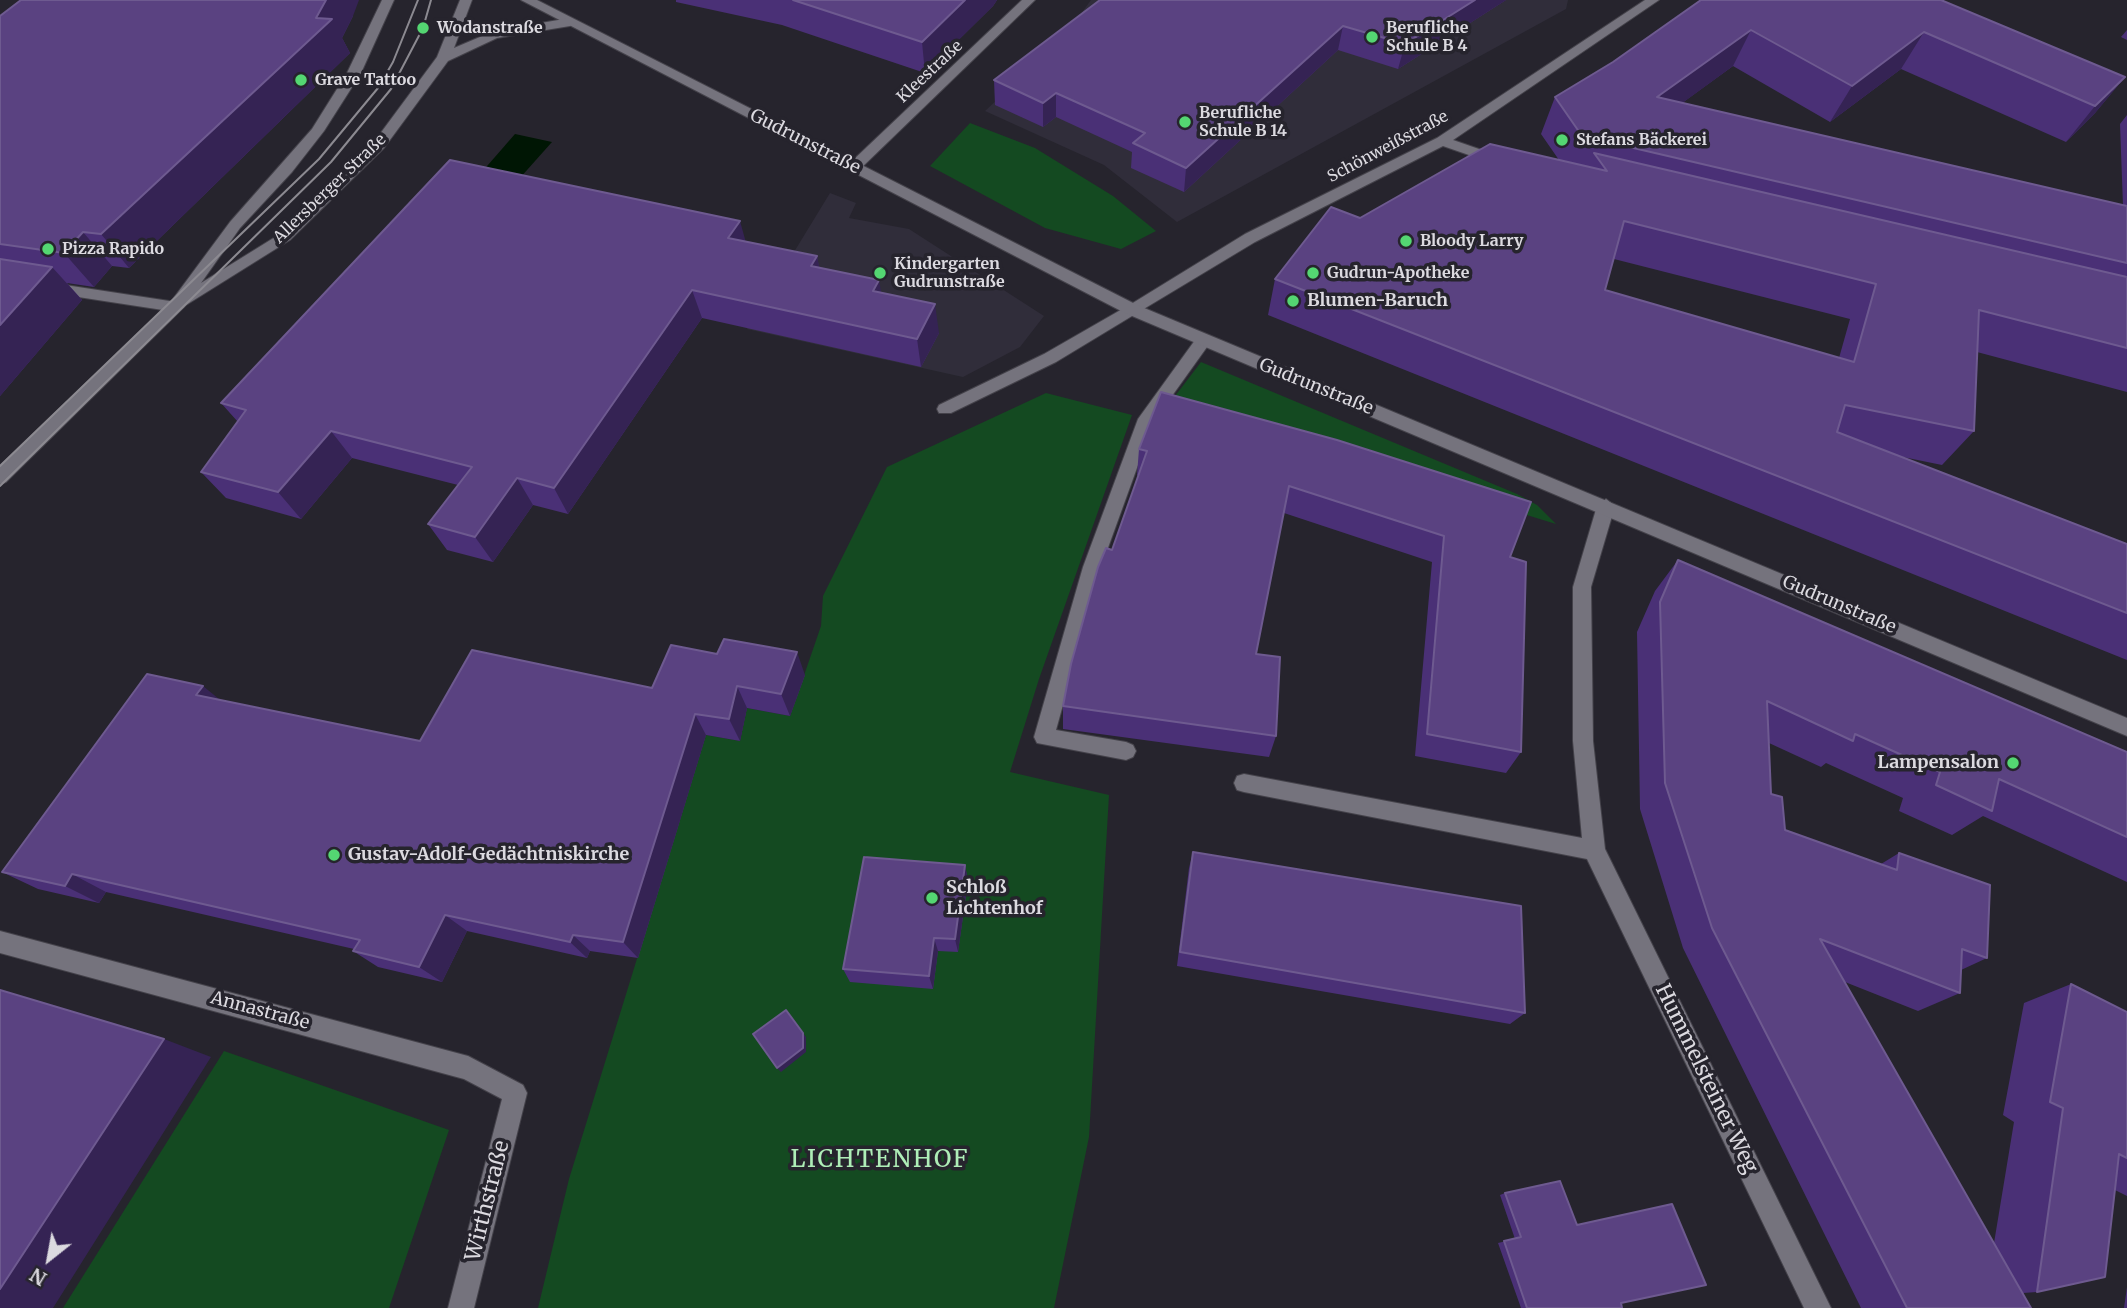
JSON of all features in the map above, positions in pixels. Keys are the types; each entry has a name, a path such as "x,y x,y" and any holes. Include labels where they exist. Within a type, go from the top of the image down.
{"street":[{"name":"Allersberger Straße","path":"0,477 176,307 235,225 287,169 323,122 361,59 388,0"},
{"name":"Allersberger Straße","path":"176,307 285,237 379,145 443,58 458,26 466,0"},
{"name":"Gudrunstraße","path":"527,0 1131,309 2127,727"},
{"name":"Kleestraße","path":"854,167 1029,0"},
{"name":"Schönweißstraße","path":"945,409 1050,358 1250,238 1442,141 1653,0"},
{"path":"443,58 494,35 570,22"},
{"path":"1442,141 1507,164"},
{"path":"0,280 176,307"},
{"path":"1125,751 1044,737 1092,567 1146,419 1204,340"},
{"name":"Hummelsteiner Weg","path":"1605,506 1582,587 1583,741 1594,850 1818,1308"},
{"path":"1244,783 1594,850"},
{"name":"Annastraße","path":"0,942 468,1068 515,1093"},
{"name":"Wirthstraße","path":"461,1308 515,1093"}],"shaded area":[{"name":"Berufliche Schule B 14","path":"1091,0 1568,0 1566,9 1177,222 1104,165 985,111 1064,37"},
{"path":"515,134 552,142 503,197 474,181"},
{"name":"Kindergarten Gudrunstraße","path":"830,193 856,203 849,218 909,229 1044,316 1020,347 963,377 747,329"}],"green space":[{"path":"970,123 1035,148 1113,196 1156,231 1121,249 1045,228 930,166"},
{"path":"1201,362 1517,494 1537,505 1556,524 1181,409 1172,400"},
{"path":"1046,393 1132,415 1039,679 1010,772 1109,795 1089,1137 1054,1308 538,1308 569,1179 706,735 740,741 747,708 790,716 821,626 823,596 887,467"},
{"path":"224,1051 449,1130 389,1308 63,1308"}],"building":[{"path":"21,0 326,0 316,18 332,19 101,234 83,232 64,253 0,244 0,16"},
{"path":"793,0 965,0 922,42"},
{"path":"1100,0 1475,0 1405,44 1343,26 1186,168 1133,143 1145,133 1056,93 1043,103 994,80"},
{"path":"1701,0 1941,0 2125,77 2095,106 1924,32 1852,86 1751,30 1657,97 2127,206 2127,263 1582,136 1555,97 1613,62"},
{"path":"1490,144 1607,171 1594,153 2127,277 2127,348 1979,310 1974,431 1845,405 1837,432 2127,544 2127,613 1275,279 1331,207 1360,218","holes":["1624,221 1876,284 1854,362 1605,290"]},
{"path":"450,160 740,221 728,238 817,256 811,266 879,280 873,291 935,304 917,339 692,290 554,488 517,478 475,537 428,524 472,467 331,431 278,492 201,472 246,410 221,403"},
{"path":"0,259 52,267 0,325"},
{"path":"1161,392 1337,440 1531,502 1510,557 1526,562 1521,752 1427,734 1444,536 1289,486 1256,654 1280,657 1276,736 1063,706 1071,664 1098,567 1106,548 1112,550 1147,451 1139,449"},
{"path":"1678,560 2127,752 2127,837 1999,779 1992,811 1936,785 1940,772 1855,734 1853,741 1767,701 1771,794 1782,797 1785,830 1897,870 1899,853 1990,885 1987,958 1962,949 1960,993 1820,939 2031,1308 1907,1308 1712,928 1665,783 1660,602"},
{"name":"Gustav-Adolf-Gedächtniskirche","path":"724,639 797,652 781,694 737,686 729,719 695,714 623,942 573,935 570,942 445,915 419,967 353,951 360,940 72,874 65,886 2,872 147,674 203,686 196,695 420,741 472,650 652,688 671,645 717,654"},
{"path":"1193,852 1521,906 1525,1013 1180,952"},
{"name":"Schloß Lichtenhof","path":"864,857 965,865 955,939 934,938 929,976 843,969"},
{"path":"2071,984 2127,1012 2127,1158 2119,1154 2105,1277 2037,1292 2063,1108 2050,1102"},
{"path":"0,990 164,1039 0,1289"},
{"path":"786,1010 803,1033 803,1048 777,1068 753,1034"},
{"path":"1560,1181 1577,1225 1672,1204 1706,1285 1621,1303 1622,1308 1527,1308 1504,1241 1521,1237 1505,1193"}],"tram line":[{"path":"0,466 319,159 378,88 393,62 418,0"},
{"path":"0,486 331,162 391,89 423,28 431,0"}],"place":[{"name":"Wodanstraße","path":"423,28"},
{"name":"Berufliche Schule B 4","path":"1372,37"},
{"name":"Grave Tattoo","path":"301,80"},
{"name":"Berufliche Schule B 14","path":"1185,122"},
{"name":"Stefans Bäckerei","path":"1562,140"},
{"name":"Bloody Larry","path":"1406,241"},
{"name":"Pizza Rapido","path":"48,249"},
{"name":"Kindergarten Gudrunstraße","path":"880,273"},
{"name":"Gudrun-Apotheke","path":"1313,273"},
{"name":"Blumen-Baruch","path":"1293,301"},
{"name":"Lampensalon","path":"2013,763"},
{"name":"Gustav-Adolf-Gedächtniskirche","path":"334,855"},
{"name":"Schloß Lichtenhof","path":"932,898"}],"district":[{"name":"LICHTENHOF","path":"880,1160"}]}
